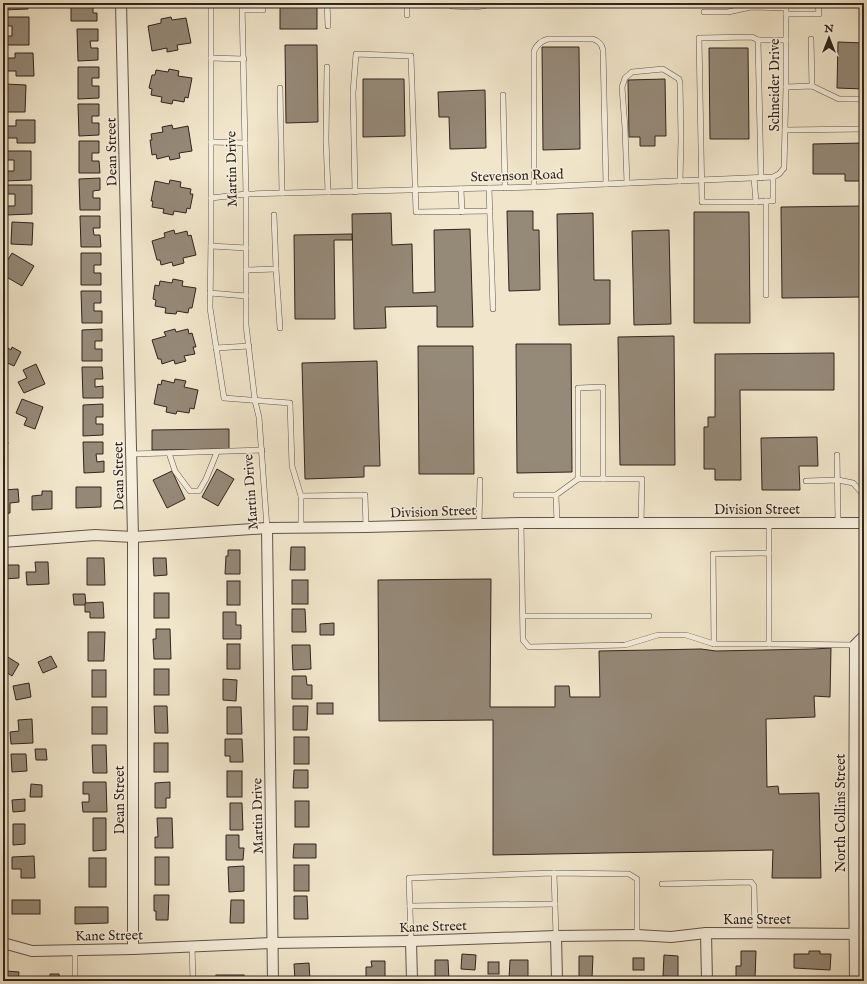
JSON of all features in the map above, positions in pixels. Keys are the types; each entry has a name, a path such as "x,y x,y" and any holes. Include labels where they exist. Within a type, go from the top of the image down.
{"street":[{"name":"Dean Street","path":"121,3 132,454 133,949"},
{"name":"Division Street","path":"3,542 95,534 133,537 267,528 521,523 864,523"},
{"name":"Martin Drive","path":"267,528 273,981"},
{"path":"855,645 864,636"},
{"name":"North Collins Street","path":"855,645 859,773 859,934 855,981"},
{"name":"Kane Street","path":"3,943 32,951 556,936 637,935 671,937 706,933 859,934"},
{"path":"706,933 707,981"},
{"path":"556,936 557,981"},
{"path":"411,941 412,981"}],"lane":[{"path":"211,3 210,308 224,398 290,403 292,466 301,496 301,528"},
{"name":"Martin Drive","path":"242,3 246,194 246,325 262,450 267,528"},
{"path":"243,10 263,10 263,3"},
{"path":"327,3 328,26"},
{"path":"407,3 407,15"},
{"path":"452,6 484,6 492,3"},
{"path":"786,14 819,14 818,3"},
{"path":"704,12 728,12 758,5 786,5"},
{"name":"Schneider Drive","path":"773,178 784,168 786,5"},
{"path":"773,178 773,201 702,202 699,38 752,38 758,40 786,40"},
{"path":"534,187 534,51 535,47 542,40 548,39 593,39 599,41 602,45 606,184"},
{"path":"811,39 812,86"},
{"path":"758,40 761,178"},
{"path":"355,192 353,93 356,54 411,56 416,212 490,211"},
{"path":"211,58 244,59"},
{"path":"327,67 326,140 328,192"},
{"path":"627,183 622,87 625,78 632,72 663,69 679,79 680,83 682,139 680,181"},
{"path":"786,87 812,86 839,98 864,99"},
{"path":"280,88 282,193"},
{"path":"503,95 505,188"},
{"path":"785,130 864,129"},
{"path":"211,142 245,143"},
{"path":"754,178 756,202"},
{"name":"Stevenson Road","path":"211,198 246,194 505,188 773,178"},
{"path":"489,188 492,309"},
{"path":"461,189 462,212"},
{"path":"766,201 766,295"},
{"path":"274,215 280,328"},
{"path":"211,246 246,248"},
{"path":"246,270 276,269"},
{"path":"210,293 246,296"},
{"path":"216,348 249,346"},
{"path":"578,479 578,388 603,387 603,479"},
{"path":"132,454 262,450"},
{"path":"169,453 175,471 190,491 199,491 206,479 217,452"},
{"path":"837,454 838,523"},
{"path":"516,495 556,495 578,479 642,479 641,524"},
{"path":"479,524 480,480"},
{"path":"806,481 838,480 853,483 863,493 864,523"},
{"path":"301,496 365,495 366,527"},
{"path":"556,495 557,523"},
{"path":"521,523 523,640 529,647 625,645 658,635 686,635 714,644 855,645"},
{"path":"769,523 770,644"},
{"path":"714,644 713,554 770,553"},
{"path":"523,616 649,616"},
{"path":"554,873 556,936"},
{"path":"411,941 409,878 554,873 629,874 637,879 637,935"},
{"path":"662,884 751,882 754,886 755,933"},
{"path":"410,906 555,904"},
{"path":"192,946 193,981"},
{"path":"75,950 75,981"}],"building":[{"path":"3,3 28,3 28,9 3,10"},
{"path":"71,3 93,3 93,13 97,13 97,21 71,21"},
{"path":"280,3 317,3 317,29 280,29"},
{"path":"3,17 29,17 29,45 3,45 3,36 12,36 12,26 3,26"},
{"path":"171,17 172,20 186,18 191,43 177,45 178,50 167,52 167,48 152,51 148,26 161,23 161,19"},
{"path":"77,29 98,29 98,41 90,41 91,48 98,48 98,60 78,61"},
{"path":"838,42 864,43 864,89 837,88"},
{"path":"285,45 317,45 318,122 286,123"},
{"path":"542,47 579,47 580,149 543,150"},
{"path":"709,48 748,48 749,139 710,139"},
{"path":"15,53 33,53 34,76 16,76 16,71 3,71 3,58 15,58"},
{"path":"78,67 99,67 99,78 92,78 92,86 99,86 99,98 78,99"},
{"path":"169,69 179,71 178,76 192,78 188,98 185,97 184,102 173,100 172,104 161,102 162,97 151,95 152,89 149,88 152,75 155,75 156,70 168,72"},
{"path":"363,79 404,79 405,136 363,137"},
{"path":"665,79 666,136 655,136 655,146 640,146 640,137 629,137 628,80"},
{"path":"5,84 26,85 25,112 4,112"},
{"path":"485,90 486,148 450,149 449,117 439,117 438,92"},
{"path":"78,104 99,104 99,116 92,116 92,123 99,123 99,135 79,136"},
{"path":"16,120 35,120 35,143 17,143 17,138 5,138 5,126 16,126"},
{"path":"172,125 173,129 188,126 192,151 179,153 180,158 170,160 169,156 157,159 156,154 152,155 150,140 152,140 151,134 163,132 162,127"},
{"path":"79,141 99,141 99,153 92,153 92,161 99,161 100,173 79,173"},
{"path":"864,143 864,181 845,181 845,174 813,174 813,144"},
{"path":"4,151 31,151 31,180 4,181 4,171 14,171 14,160 4,160"},
{"path":"100,178 100,190 93,191 93,198 100,198 100,210 80,210 79,179"},
{"path":"170,180 181,182 180,187 191,189 190,194 193,194 190,209 187,208 186,213 174,211 173,215 163,213 164,209 152,207 153,201 151,201 155,181 169,184"},
{"path":"6,185 32,185 32,214 6,215 6,206 15,206 15,194 6,194"},
{"path":"864,206 864,297 782,298 781,207"},
{"path":"507,211 533,211 533,230 539,230 540,290 509,291"},
{"path":"694,212 749,212 750,323 694,323"},
{"path":"391,213 392,245 412,244 413,293 435,292 434,230 470,229 473,327 437,327 437,306 385,307 386,328 354,329 352,214"},
{"path":"593,213 594,280 610,280 610,324 559,325 557,214"},
{"path":"80,216 100,216 100,228 93,228 94,235 100,235 101,247 81,247"},
{"path":"12,222 33,223 32,245 11,244"},
{"path":"174,230 175,234 187,231 188,236 191,235 196,255 183,258 184,263 173,266 172,262 161,265 160,260 157,260 152,241 165,237 164,233"},
{"path":"669,230 671,324 634,325 632,231"},
{"path":"352,234 352,240 334,240 335,319 295,319 294,235"},
{"path":"12,253 34,266 22,286 3,275 3,268"},
{"path":"81,253 101,253 101,265 94,265 94,273 101,273 101,285 81,285"},
{"path":"173,279 183,281 182,286 196,288 192,308 189,308 188,313 177,311 176,314 165,313 166,308 155,306 156,300 153,299 155,285 159,286 160,281 172,283"},
{"path":"81,291 101,291 101,303 94,303 94,311 102,311 102,323 82,323"},
{"path":"102,329 102,341 95,341 95,349 102,349 102,361 82,361 82,330"},
{"path":"175,329 176,332 188,329 189,334 192,333 196,347 193,347 195,354 184,356 186,361 175,364 174,360 162,364 161,359 158,359 152,340 166,336 164,332"},
{"path":"674,336 675,465 620,465 618,337"},
{"path":"516,344 571,344 572,472 517,473"},
{"path":"3,345 11,350 12,347 21,352 14,366 3,361"},
{"path":"418,346 473,346 474,474 419,474"},
{"path":"834,353 834,390 740,390 741,480 715,480 715,469 704,469 704,427 708,427 708,417 715,417 715,354"},
{"path":"377,361 380,466 364,466 364,477 305,479 302,363"},
{"path":"862,361 864,361 864,471"},
{"path":"36,364 45,384 24,393 18,382 27,378 23,370"},
{"path":"82,367 102,367 103,379 95,379 95,387 103,386 103,398 83,398"},
{"path":"175,379 186,381 184,387 198,390 194,409 190,408 189,413 177,411 176,414 166,412 167,407 154,404 158,384 161,385 162,380 174,383"},
{"path":"22,399 43,407 35,429 24,425 27,418 16,413"},
{"path":"103,404 103,417 96,417 96,424 103,424 103,435 83,436 83,405"},
{"path":"229,429 229,449 152,450 152,430"},
{"path":"5,430 8,444 3,444 3,431"},
{"path":"817,437 818,466 799,466 800,490 762,490 761,438"},
{"path":"83,442 103,442 103,454 96,454 97,462 104,461 104,472 84,473"},
{"path":"217,469 234,479 218,506 202,497"},
{"path":"172,471 185,499 167,508 153,480"},
{"path":"76,487 101,487 101,507 76,508"},
{"path":"18,489 19,502 10,503 10,513 3,514 3,490"},
{"path":"42,491 52,491 52,509 32,510 32,496 42,495"},
{"path":"291,547 305,547 305,570 290,570"},
{"path":"228,550 240,550 240,574 225,574 226,556 228,556"},
{"path":"87,558 104,558 105,585 87,585"},
{"path":"153,558 166,558 167,575 154,576"},
{"path":"35,562 48,562 49,584 27,585 26,572 36,572"},
{"path":"3,565 19,565 19,578 3,579"},
{"path":"491,579 490,707 555,707 555,686 569,686 570,697 600,697 599,651 701,649 716,651 831,648 830,697 814,696 815,717 766,719 767,787 778,786 779,794 819,793 821,878 772,878 773,850 493,855 493,720 379,721 378,580"},
{"path":"292,580 308,580 308,604 292,604"},
{"path":"227,581 240,581 240,605 227,605"},
{"path":"154,593 169,593 169,618 154,618"},
{"path":"73,594 85,594 86,605 74,605"},
{"path":"103,602 104,618 90,618 90,612 85,612 85,603"},
{"path":"292,609 305,609 306,632 292,632"},
{"path":"223,612 236,612 236,625 241,625 241,639 223,639"},
{"path":"334,623 334,635 320,635 320,624"},
{"path":"156,629 170,629 171,659 154,659 153,639 156,639"},
{"path":"88,632 105,632 104,661 88,661"},
{"path":"227,644 240,644 240,669 227,669"},
{"path":"292,645 310,645 311,669 293,670"},
{"path":"3,654 19,664 12,676 3,670"},
{"path":"51,656 57,667 43,673 38,662"},
{"path":"154,669 169,669 169,695 154,695"},
{"path":"92,670 106,670 106,697 92,697"},
{"path":"292,676 306,676 307,685 312,685 312,699 292,699"},
{"path":"223,679 237,680 236,701 223,700"},
{"path":"29,683 31,697 16,700 13,686"},
{"path":"317,703 333,703 333,714 317,714"},
{"path":"154,706 167,706 168,733 155,733"},
{"path":"293,706 308,706 307,730 293,730"},
{"path":"92,707 107,707 107,734 92,734"},
{"path":"227,707 241,707 242,734 227,734"},
{"path":"32,719 33,743 11,744 10,732 19,731 18,720"},
{"path":"294,737 309,737 309,764 294,764"},
{"path":"225,739 242,739 243,762 230,762 230,756 225,756"},
{"path":"154,743 168,743 168,772 154,772"},
{"path":"92,745 106,745 107,773 93,773"},
{"path":"35,749 46,749 47,760 36,760"},
{"path":"11,754 26,754 27,771 12,772"},
{"path":"294,770 308,770 308,788 293,788"},
{"path":"227,771 242,771 242,797 227,797"},
{"path":"83,782 106,782 107,812 83,812 82,802 89,802 89,794 83,794"},
{"path":"170,782 170,798 166,798 166,808 155,808 155,783"},
{"path":"31,784 42,785 42,797 30,797"},
{"path":"25,799 25,811 13,812 12,800"},
{"path":"295,801 309,801 309,827 295,827"},
{"path":"230,803 242,803 243,830 230,830"},
{"path":"93,818 106,818 106,850 93,851"},
{"path":"157,818 172,818 173,848 155,848 155,837 158,837"},
{"path":"13,824 25,824 25,844 13,845"},
{"path":"226,835 239,835 239,848 244,848 243,860 226,860"},
{"path":"294,844 316,844 316,858 293,858"},
{"path":"34,856 35,878 21,878 21,869 12,869 12,857"},
{"path":"155,857 169,857 169,885 155,885"},
{"path":"89,858 106,858 106,887 89,887"},
{"path":"294,865 309,865 309,891 294,891"},
{"path":"244,866 244,891 229,892 228,867"},
{"path":"154,895 169,895 168,920 156,920 156,911 154,911"},
{"path":"294,896 307,896 308,919 294,919"},
{"path":"12,900 40,900 40,914 12,914"},
{"path":"231,900 244,900 244,923 230,923"},
{"path":"75,907 108,907 108,923 75,924"},
{"path":"741,951 756,951 755,979 736,978 736,966 741,966"},
{"path":"809,951 820,951 820,954 831,954 830,970 794,968 794,954 809,954"},
{"path":"462,954 476,955 475,970 461,969"},
{"path":"664,955 678,956 678,977 663,976"},
{"path":"579,956 593,956 592,978 579,978"},
{"path":"633,958 644,958 644,970 633,970"},
{"path":"435,960 448,960 449,981 435,981"},
{"path":"510,960 528,960 528,979 509,979"},
{"path":"371,961 385,961 385,981 372,981 372,979 366,979 366,967 372,967"},
{"path":"488,962 499,962 499,974 488,974"},
{"path":"309,963 310,981 295,981 294,964"},
{"path":"6,971 19,972 18,981 6,981"},
{"path":"50,974 59,974 60,981 50,981"},
{"path":"216,975 244,975 244,981 216,981"}]}
